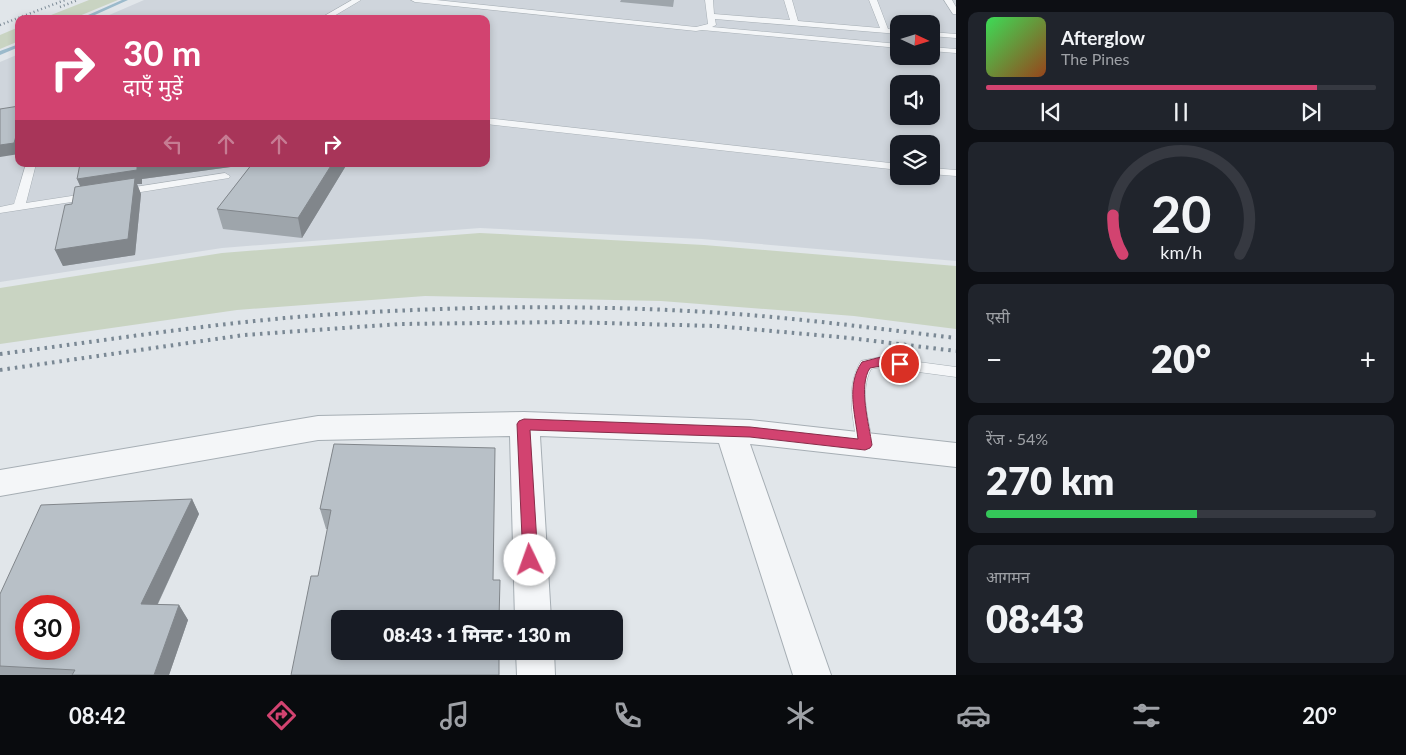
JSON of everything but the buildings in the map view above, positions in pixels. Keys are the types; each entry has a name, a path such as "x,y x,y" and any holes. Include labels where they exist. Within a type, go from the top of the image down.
{"street":[{"path":"0,483 318,428 524,424 750,432 956,455"},
{"path":"524,424 534,610"},
{"path":"731,432 812,675"},
{"path":"535,660 536,675"}],"lane":[{"path":"330,15 357,0"},
{"path":"415,0 656,26 890,45"},
{"path":"705,29 712,25 710,0"},
{"path":"788,0 795,23"},
{"path":"873,0 885,31"},
{"path":"948,0 956,12"},
{"path":"711,16 890,31"},
{"path":"940,35 956,36"},
{"path":"940,50 956,51"},
{"path":"490,121 890,166"},
{"path":"19,207 30,167"},
{"path":"940,172 956,173"},
{"path":"0,210 224,176"},
{"path":"865,445 858,387 861,372 866,365 881,362 956,372"}],"shaded area":[{"path":"144,0 956,0 956,261 702,239 480,228 222,248 0,282 0,62 15,56 15,167 490,167 490,15 109,15"}],"green space":[{"path":"89,0 118,0 82,15 51,15"},
{"path":"15,29 15,43 0,49 0,35"},
{"path":"480,233 704,245 956,266 956,329 854,316 661,301 425,296 237,310 0,344 0,288 222,253"}],"waterway":[{"path":"90,15 126,0"},
{"path":"0,53 15,47"}],"railway":[{"path":"26,15 65,0"},
{"path":"60,7 78,0"},
{"path":"0,25 15,19"},
{"path":"0,354 266,320 355,313 487,308 575,307 707,312 800,320 956,338"},
{"path":"0,370 244,335 400,324 565,322 716,326 850,338 956,351"}],"route":[{"path":"530,560 524,424 750,432 865,445 858,387 861,372 866,365 881,362 900,364"}]}
